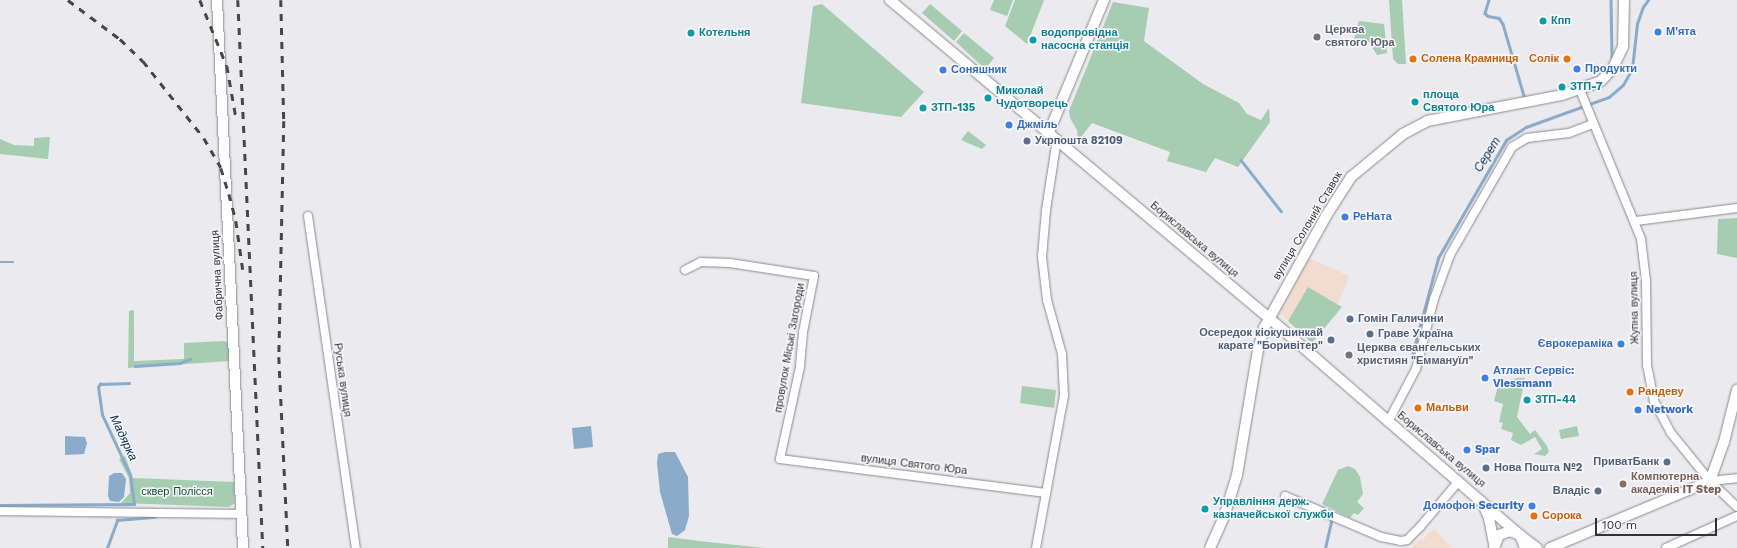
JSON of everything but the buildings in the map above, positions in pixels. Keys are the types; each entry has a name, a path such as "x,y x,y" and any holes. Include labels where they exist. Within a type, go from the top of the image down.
{"street":[{"name":"Фабрична вулиця","path":"217,0 244,548"},
{"name":"Бориславська вулиця","path":"890,0 1268,317 1388,422 1481,500 1518,534 1537,548"},
{"path":"1036,548 1064,387 1062,354 1046,300 1042,257 1053,136 1104,0"},
{"name":"вулиця Солоний Ставок","path":"1210,548 1224,517 1237,475 1258,350 1268,317 1326,216 1352,176 1403,134 1432,119 1580,90 1601,81 1619,57 1624,36 1624,0"},
{"name":"Жупна вулиця","path":"1580,90 1593,124 1636,221 1646,270 1647,365 1652,396 1671,433 1710,481 1737,507"},
{"path":"1388,422 1416,369 1434,299 1450,255 1512,147 1527,138 1569,133 1593,124"},
{"path":"1636,221 1737,208"},
{"name":"Руська вулиця","path":"308,216 356,548"},
{"name":"провулок Міські Загороди","path":"685,270 701,262 730,263 814,276 802,332 800,366 780,459"},
{"path":"1710,481 1724,442 1737,390"},
{"name":"вулиця Святого Юра","path":"780,459 1046,493"},
{"path":"1550,548 1710,481 1737,478"},
{"path":"1286,496 1381,537 1401,541 1407,540 1458,482"},
{"name":"Бориславська вулиця","path":"1481,500 1489,518 1494,546"},
{"path":"0,511 242,514"},
{"path":"1666,548 1737,516"},
{"path":"1494,546 1502,533 1518,534 1525,548"}],"shaded area":[{"path":"1309,258 1349,276 1338,304 1308,287 1288,321 1280,314 1282,306"},
{"path":"1434,529 1452,548 1411,548 1420,539 1422,540"}],"green space":[{"path":"994,0 1013,0 1007,16 990,10"},
{"path":"1015,0 1044,0 1027,44 1005,26"},
{"path":"1389,0 1402,0 1406,64 1398,64 1393,59"},
{"path":"1113,2 1149,8 1144,41 1203,84 1239,103 1247,114 1261,120 1269,108 1270,122 1238,167 1215,158 1206,172 1167,161 1170,152 1092,123 1078,141 1077,130 1070,118 1069,111"},
{"path":"822,4 924,92 901,117 801,103 813,6"},
{"path":"930,4 962,31 954,41 922,13"},
{"path":"1359,21 1384,24 1387,53 1377,55 1369,42 1354,39"},
{"path":"964,33 994,58 985,69 956,42"},
{"path":"968,131 986,145 982,149 961,140"},
{"path":"50,137 48,159 0,154 0,139 14,145 34,146 34,138"},
{"path":"1737,218 1737,258 1717,254 1718,219"},
{"path":"1308,287 1342,307 1312,343 1288,321"},
{"path":"134,310 134,361 184,359 184,343 224,341 229,343 230,361 128,368 129,311"},
{"path":"1517,378 1525,378 1517,417 1530,434 1535,430 1547,446 1549,452 1545,456 1534,454 1542,449 1535,437 1521,445 1511,440 1513,433 1501,429 1503,423 1499,422 1503,404 1494,401 1498,386"},
{"path":"1022,386 1056,390 1054,408 1020,403"},
{"path":"1577,426 1579,436 1561,439 1559,430"},
{"name":"сквер Полісся","path":"125,456 133,478 234,482 235,503 229,507 121,503 130,493 129,478 119,459"},
{"path":"1348,466 1355,469 1360,477 1363,494 1357,502 1364,508 1358,515 1354,513 1350,518 1322,504 1338,470"},
{"path":"668,537 699,541 765,548 668,548"}],"water":[{"path":"591,426 593,447 574,449 572,428"},
{"path":"65,436 85,437 87,443 84,454 65,455"},
{"path":"675,452 688,477 689,516 685,530 677,536 672,534 660,492 657,463 658,454"},
{"path":"114,473 122,473 126,479 124,497 119,502 110,501 108,496 109,476"}],"waterway":[{"path":"1489,0 1485,13 1488,16 1499,18 1503,24 1524,96"},
{"path":"1611,0 1612,57"},
{"name":"Серет","path":"1411,359 1438,258 1506,140 1526,127 1609,97 1623,85 1632,69 1637,24 1643,7 1648,0"},
{"path":"1241,160 1281,211"},
{"path":"0,262 13,262"},
{"name":"Мадярка","path":"135,366 180,363 190,359"},
{"name":"Мадярка","path":"0,505 134,504 130,475 102,415 98,387 100,384 129,383"},
{"name":"Мадярка","path":"107,548 117,520 155,517"},
{"name":"Серет","path":"1325,548 1332,518"}],"railway":[{"path":"68,0 120,39 143,61 204,138 221,168 229,194 236,221 243,270"},
{"path":"200,0 227,66 236,117"},
{"path":"238,0 263,548"},
{"path":"281,0 284,121 279,357 288,548"}],"place":[{"name":"Кпп","path":"1543,21"},
{"name":"М'ята","path":"1658,32"},
{"name":"Котельня","path":"691,33"},
{"name":"Церква святого Юра","path":"1317,37"},
{"name":"водопровідна насосна станція","path":"1033,40"},
{"name":"Солена Крамниця","path":"1413,59"},
{"name":"Солік","path":"1567,59"},
{"name":"Продукти","path":"1577,69"},
{"name":"Соняшник","path":"943,70"},
{"name":"ЗТП-7","path":"1562,87"},
{"name":"Миколай Чудотворець","path":"988,98"},
{"name":"площа Святого Юра","path":"1415,102"},
{"name":"ЗТП-135","path":"923,108"},
{"name":"Джміль","path":"1009,125"},
{"name":"Укрпошта 82109","path":"1027,141"},
{"name":"РеНата","path":"1345,217"},
{"name":"Гомін Галичини","path":"1350,319"},
{"name":"Граве Україна","path":"1370,334"},
{"name":"Осередок кіокушинкай карате \"Боривітер\"","path":"1331,340"},
{"name":"Єврокераміка","path":"1621,344"},
{"name":"Церква євангельських християн \"Еммануїл\"","path":"1349,355"},
{"name":"Атлант Сервіс: Viessmann","path":"1485,378"},
{"name":"Рандеву","path":"1630,392"},
{"name":"ЗТП-44","path":"1527,400"},
{"name":"Мальви","path":"1418,408"},
{"name":"Network","path":"1638,410"},
{"name":"Spar","path":"1467,450"},
{"name":"ПриватБанк","path":"1667,462"},
{"name":"Нова Пошта №2","path":"1486,468"},
{"name":"Компютерна академія IT Step","path":"1623,484"},
{"name":"Владіс","path":"1598,491"},
{"name":"Домофон Security","path":"1532,506"},
{"name":"Управління держ. казначейської служби","path":"1205,509"},
{"name":"Сорока","path":"1534,516"}]}
